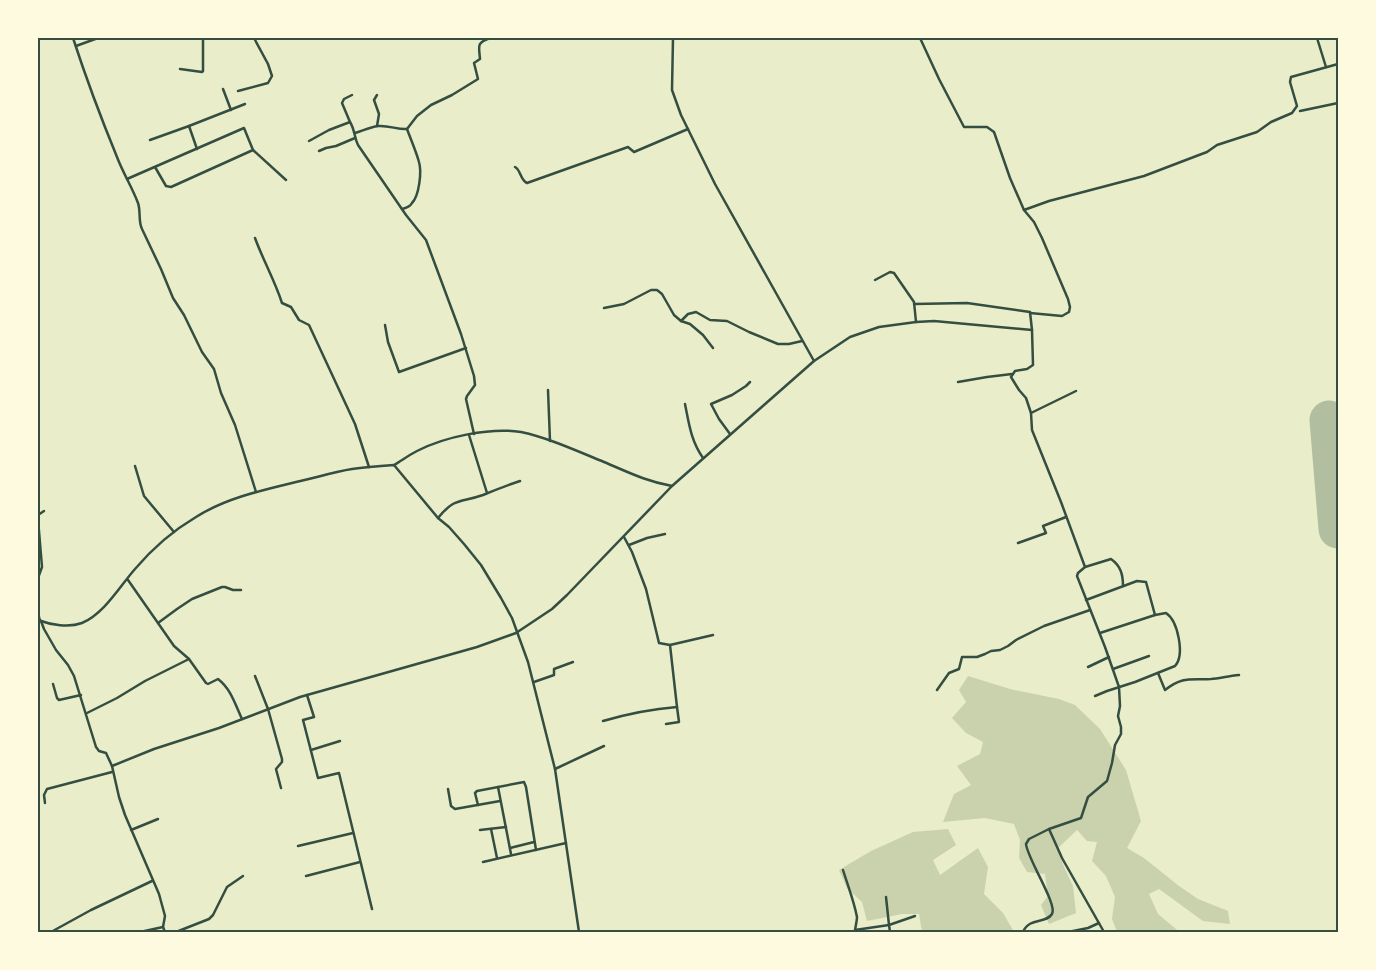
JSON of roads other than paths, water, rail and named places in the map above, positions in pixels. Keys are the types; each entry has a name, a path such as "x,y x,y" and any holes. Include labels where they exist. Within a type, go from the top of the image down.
{"street":[{"path":"73,38 102,121 139,207 140,226 173,298 184,315 200,348 214,369 256,492"},
{"path":"76,46 98,38"},
{"path":"180,70 203,71 203,38"},
{"path":"238,90 268,83 270,80 271,72 254,38"},
{"path":"407,129 417,116 431,105 478,79 474,63 480,60 479,44 483,40 490,38"},
{"path":"672,38 673,94 681,115 715,184 814,361"},
{"path":"914,304 967,303 1062,316 1069,312 1070,307 1042,238 1034,222 1024,210 1010,178 994,132 987,127 964,127 920,38"},
{"path":"1317,38 1326,67"},
{"path":"1024,210 1049,201 1144,176 1207,152 1217,145 1257,132 1271,122 1292,113 1296,109 1290,82 1291,77 1338,64"},
{"path":"223,89 231,110"},
{"path":"352,95 342,103 354,130 355,138 377,173 427,243 466,348 476,382 466,399 474,434"},
{"path":"377,95 374,100 379,114 377,126"},
{"path":"1300,111 1338,103"},
{"path":"150,140 245,104"},
{"path":"309,141 328,130 350,122"},
{"path":"189,126 197,149"},
{"path":"354,134 377,126 407,129"},
{"path":"127,179 244,128 253,150 286,180"},
{"path":"402,209 413,203 420,173 419,162 407,129"},
{"path":"515,166 523,181 527,183 628,147 634,152 688,129"},
{"path":"319,151 355,138"},
{"path":"154,167 166,186 171,187 253,150"},
{"path":"255,238 282,303 291,307 299,320 309,325 355,424 369,467"},
{"path":"875,280 893,271 910,294 914,304 916,322"},
{"path":"604,308 624,304 651,290 657,290 662,294 674,315 681,321 690,324 703,335 713,348"},
{"path":"681,321 688,314 696,312 710,320 727,321 778,344 802,341"},
{"path":"958,382 1012,374 1015,371 1027,369 1033,365 1030,312"},
{"path":"112,766 154,749 307,695 477,647 516,633 552,609 581,582 672,486 703,458 814,361 850,336 879,327 934,321 1032,330"},
{"path":"385,325 388,342 399,372 466,348"},
{"path":"1012,374 1012,380 1026,398 1031,413 1031,426 1034,437 1085,568"},
{"path":"730,434 711,404 732,395 750,382"},
{"path":"548,390 550,441"},
{"path":"1031,413 1076,391"},
{"path":"685,404 692,439 703,458"},
{"path":"40,621 62,625 82,623 94,616 135,569 174,532 198,516 222,504 256,492 340,471 394,465 428,446 469,435 508,431 530,434 604,462 644,480 672,486"},
{"path":"469,435 487,493"},
{"path":"394,465 438,518 449,527 481,565 512,618 534,682 556,768 579,932"},
{"path":"135,466 144,496 174,532"},
{"path":"438,518 453,503 520,481"},
{"path":"38,578 42,567 38,515 44,511"},
{"path":"1018,544 1046,533 1043,526 1066,517"},
{"path":"630,545 647,538 665,534"},
{"path":"624,537 630,545 646,589 659,643 670,645 713,635"},
{"path":"1023,932 1029,924 1051,916 1053,913 1052,906 1028,854 1026,844 1030,839 1049,829 1081,818 1088,796 1107,780 1115,745 1121,734 1118,716 1121,696 1119,687 1077,576 1085,568 1111,559 1119,566 1123,586"},
{"path":"128,579 174,646 189,659 206,683 208,684 218,679 226,686 242,719"},
{"path":"1086,600 1137,581 1146,582 1155,615"},
{"path":"158,623 192,599 225,587 241,590"},
{"path":"937,690 948,674 960,669 962,657 977,657 990,651 1000,650 1044,626 1090,610"},
{"path":"38,613 44,629 74,676 96,747 99,751 106,754 112,766 119,797 131,830 159,894 165,916 164,932"},
{"path":"1095,696 1175,666 1178,664 1180,648 1179,637 1170,616 1166,613 1100,633"},
{"path":"666,724 679,722 670,645"},
{"path":"1113,669 1149,656"},
{"path":"1088,667 1109,657"},
{"path":"86,714 189,659"},
{"path":"534,682 554,675 554,669 573,662"},
{"path":"1158,673 1165,690 1174,683 1191,678 1210,679 1239,675"},
{"path":"255,676 268,709 282,759 282,762 276,769 281,788"},
{"path":"53,684 59,700 80,696"},
{"path":"307,695 314,717 303,720 318,778 339,773 372,909"},
{"path":"603,721 657,709 677,707"},
{"path":"311,750 340,741"},
{"path":"556,768 604,746"},
{"path":"45,803 44,793 48,789 112,772"},
{"path":"478,804 476,792 522,782 525,784 536,850"},
{"path":"498,787 511,855"},
{"path":"448,789 452,808 455,810 500,801"},
{"path":"131,830 158,819"},
{"path":"480,830 506,827"},
{"path":"491,829 497,858"},
{"path":"1049,829 1054,842 1104,932"},
{"path":"298,846 353,832"},
{"path":"510,848 534,842"},
{"path":"483,862 566,843"},
{"path":"306,876 360,862"},
{"path":"843,870 857,918 855,931 889,925 915,916"},
{"path":"176,932 213,915 227,887 243,876"},
{"path":"51,932 91,910 153,881"},
{"path":"886,897 890,932"},
{"path":"1068,932 1088,928 1099,923"},
{"path":"140,932 163,927"}]}
